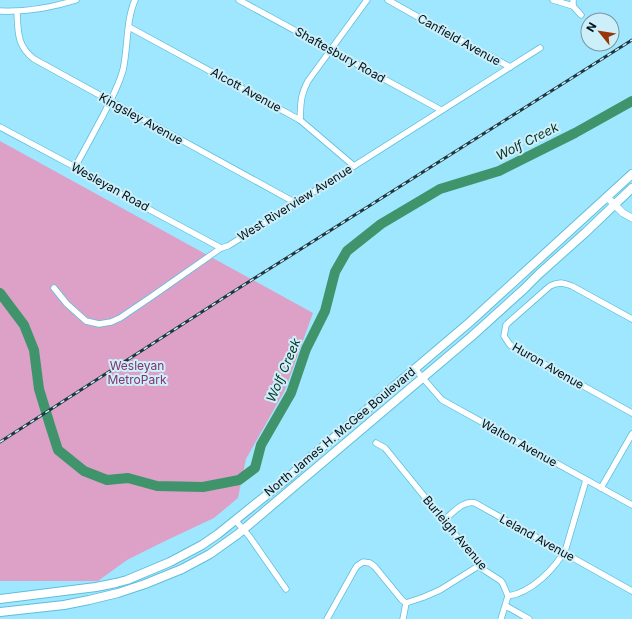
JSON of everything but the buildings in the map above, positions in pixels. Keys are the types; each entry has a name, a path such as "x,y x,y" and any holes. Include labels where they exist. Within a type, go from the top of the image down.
{"main road":[{"name":"North James H. McGee Boulevard","path":"0,598 96,588 125,581 186,554 218,534 295,472 470,322 632,174"},
{"name":"North James H. McGee Boulevard","path":"0,612 64,605 118,593 182,569 210,554 244,529 467,340 632,188"}],"street":[{"path":"0,11 17,12 54,6 76,0"},
{"name":"Shaftesbury Road","path":"239,0 441,110"},
{"path":"300,120 301,99 308,81 367,0"},
{"name":"Canfield Avenue","path":"388,0 510,67"},
{"path":"553,0 573,3 580,14"},
{"path":"75,167 111,102 123,71 133,1"},
{"name":"Kingsley Avenue","path":"17,12 19,38 21,45 29,56 296,203"},
{"name":"Alcott Avenue","path":"129,27 300,120 354,166"},
{"name":"West Riverview Avenue","path":"54,288 67,304 86,321 99,324 111,322 120,318 221,248 228,246 540,48"},
{"name":"Wesleyan Road","path":"0,126 75,167 100,183 221,248"},
{"path":"607,197 623,213 632,218"},
{"name":"Huron Avenue","path":"632,319 566,284 555,284 550,286 506,326 504,336 510,345 632,414"},
{"name":"Walton Avenue","path":"415,369 442,400 632,505"},
{"path":"601,488 632,434"},
{"name":"Burleigh Avenue","path":"376,443 385,448 481,568 501,581 508,596"},
{"path":"501,619 508,596 515,595 540,580 552,568 563,553 566,548 586,480"},
{"name":"Leland Avenue","path":"444,520 463,504 467,502 475,503 632,591"},
{"path":"236,521 244,529 286,589"},
{"path":"327,619 357,566 363,562 372,564 406,603"},
{"path":"406,603 440,590 480,565"},
{"path":"403,619 406,603"},
{"path":"506,606 529,619"}],"green space":[{"name":"Wesleyan MetroPark","path":"0,141 313,313 285,390 246,459 238,498 214,518 127,560 98,581 0,581"}],"waterway":[{"name":"Wolf Creek","path":"0,293 24,325 34,350 39,389 58,450 84,471 107,480 128,478 157,486 203,487 239,480 255,468 261,445 291,393 306,349 325,311 335,272 347,251 381,224 440,189 499,171 575,133 632,101"}],"railway":[{"path":"0,442 228,295 632,40"}]}
